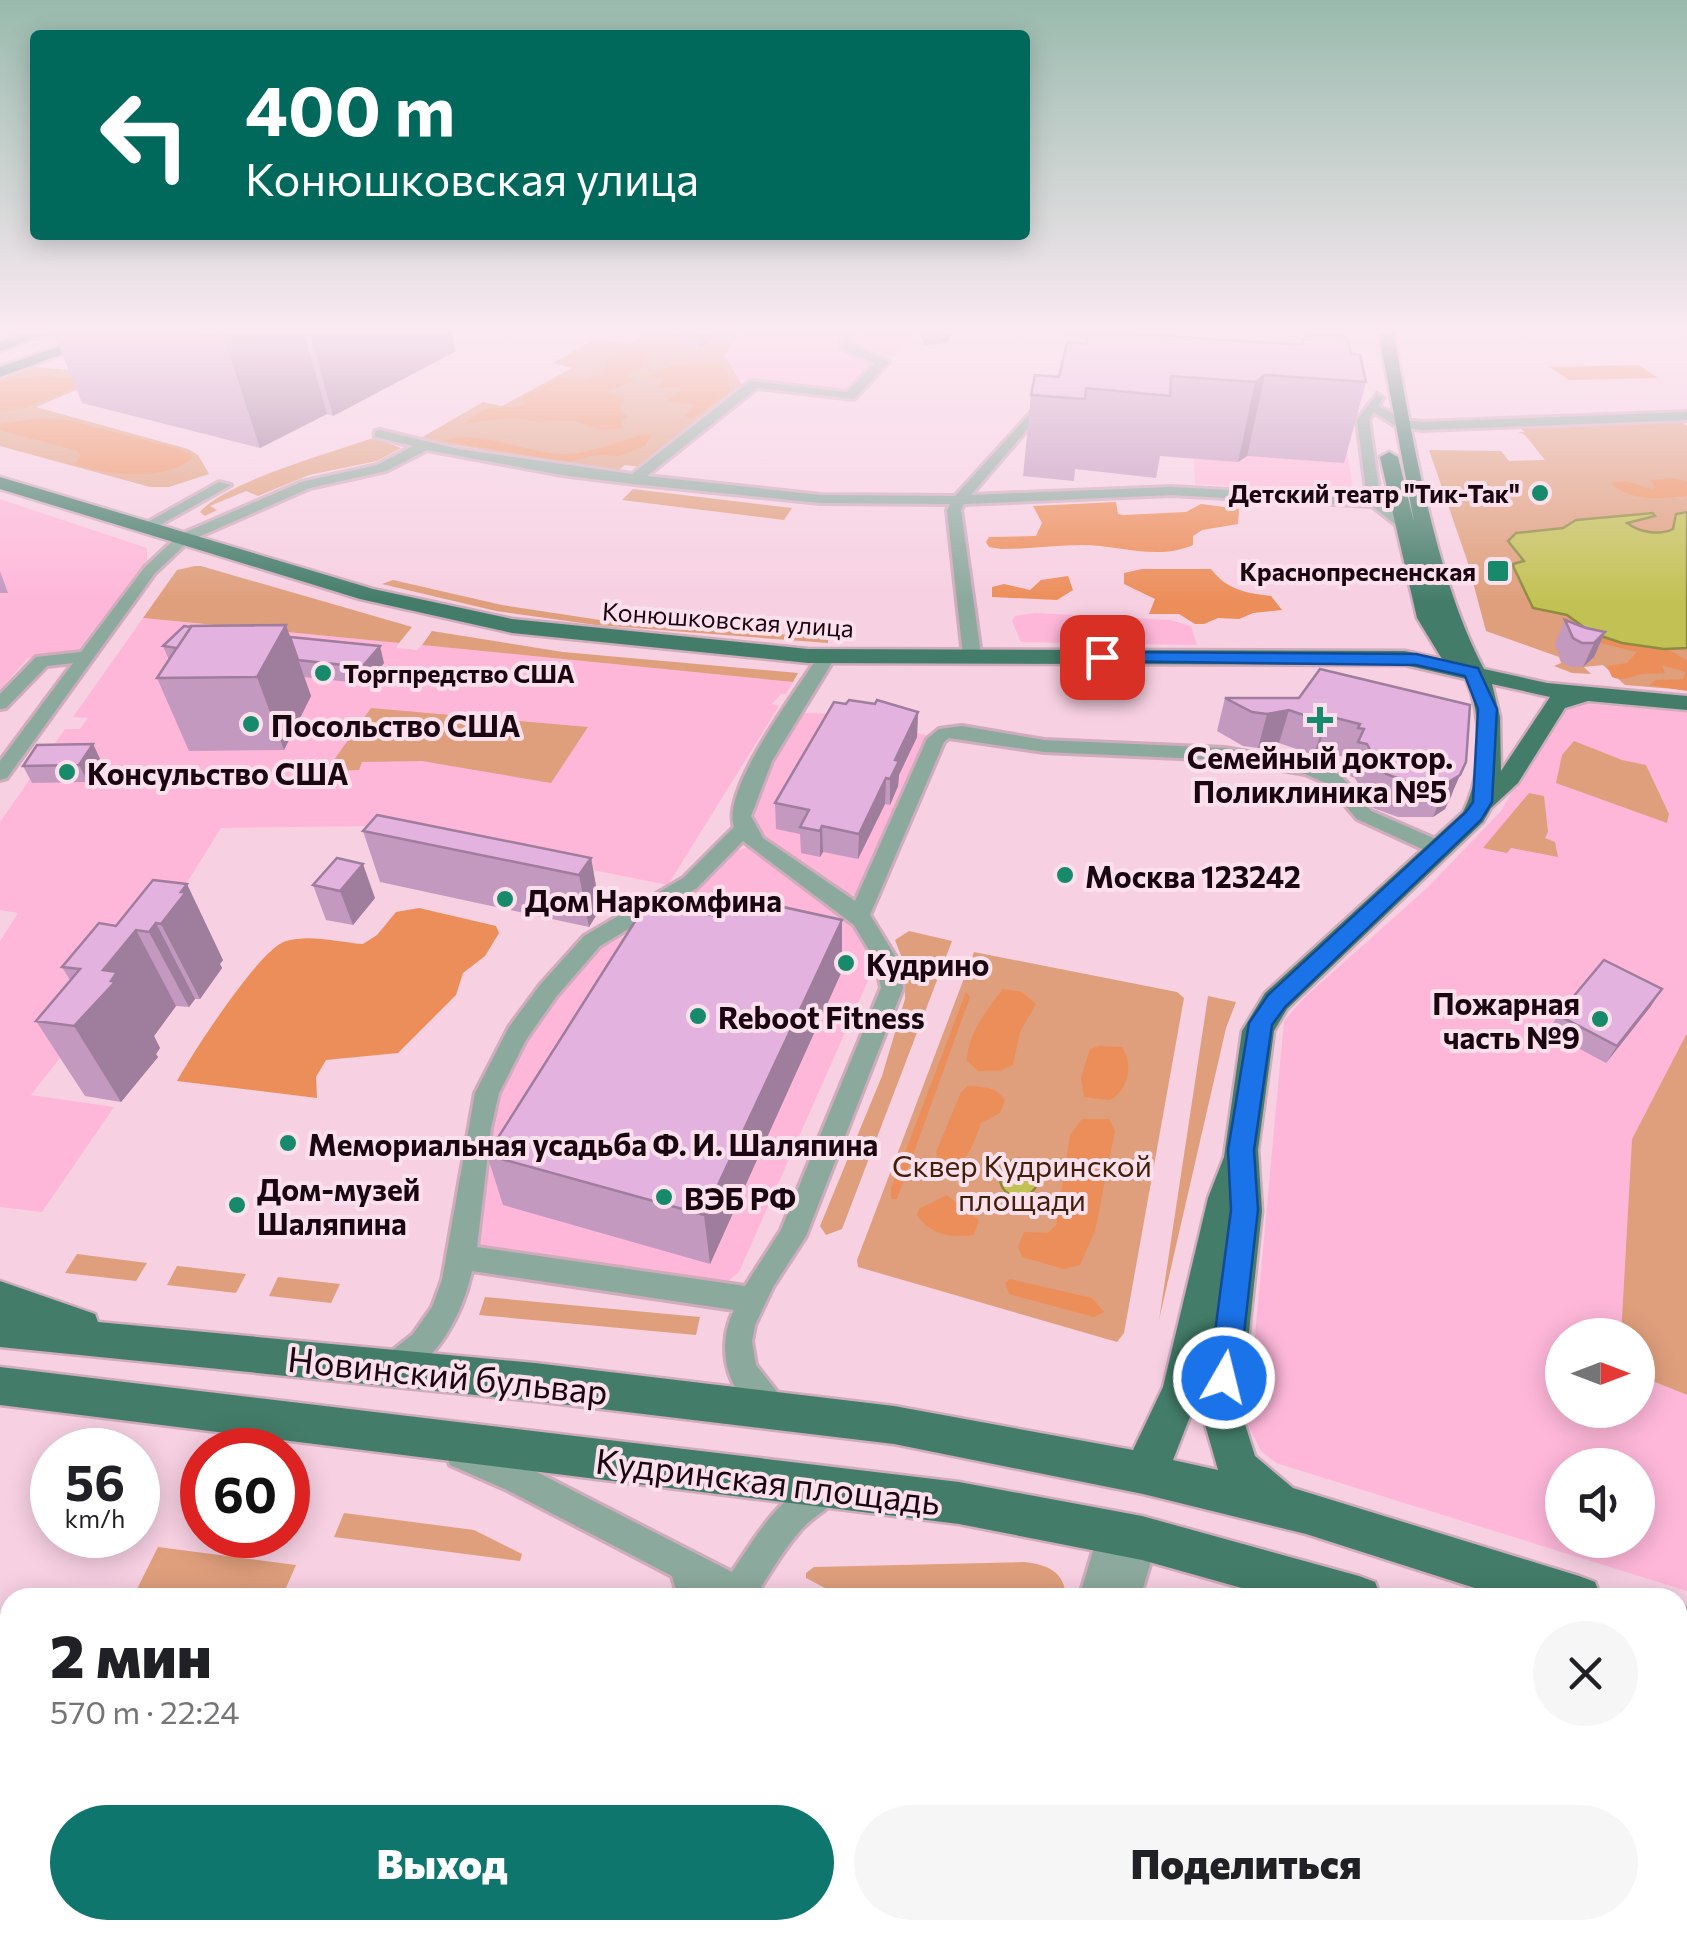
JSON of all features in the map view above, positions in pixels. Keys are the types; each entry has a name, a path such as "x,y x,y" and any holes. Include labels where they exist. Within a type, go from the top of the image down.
{"main road":[{"path":"1382,419 1428,618 1449,654 1472,672"},
{"path":"1401,419 1452,624 1488,709 1482,802"},
{"name":"Конюшковская улица","path":"0,483 368,594 512,626 673,645 827,656 1416,660 1534,688 1687,703"},
{"path":"1368,657 1401,652 1414,645 1423,636 1428,618"},
{"path":"1547,1588 1306,1513 1142,1473 1172,1418 1189,1362 1221,1208 1241,1150 1258,1031 1265,1014 1440,849 1509,778 1556,703 1589,694"},
{"path":"1241,1150 1244,1210 1224,1378 1225,1434 1230,1453 1248,1480 1306,1513"},
{"path":"0,1298 142,1344"},
{"name":"Новинский бульвар","path":"0,1330 394,1367 778,1410 894,1425 1142,1473"},
{"name":"Новинский бульвар","path":"0,1386 421,1437"},
{"name":"Кудринская площадь","path":"421,1437 959,1503 1128,1535 1322,1588"}],"street":[{"path":"634,480 709,419"},
{"path":"972,655 954,516 958,500 1029,419"},
{"path":"1364,419 1375,502"},
{"path":"1398,419 1402,424 1564,419"},
{"path":"380,434 424,446 592,475 838,500 958,500 1171,491 1375,502 1404,528"},
{"path":"0,774 150,570 184,538 338,476 382,468 424,446"},
{"path":"146,527 224,485"},
{"path":"0,704 42,661 87,656"},
{"path":"778,1410 758,1396 747,1380 737,1355 737,1341 752,1300 792,1236 892,988 889,959 859,916 756,843 744,829 741,816 748,790 827,656"},
{"path":"859,916 936,739 945,733 1044,746 1235,756 1316,770 1330,776 1364,816 1440,849"},
{"path":"394,1367 426,1344 438,1325 461,1256 488,1092 497,1071 553,985 592,942 690,884 744,829"},
{"path":"461,1256 752,1300"},
{"path":"421,1437 518,1478 726,1588"},
{"path":"745,1588 795,1509 808,1497 832,1488"},
{"path":"1101,1588 1128,1535"},
{"path":"1123,1588 1128,1535"},
{"path":"682,1562 692,1574 694,1588"}],"shaded area":[{"path":"470,419 501,419 463,424"},
{"path":"522,419 625,419 621,422 623,428 601,430 575,421"},
{"path":"1282,419 1342,419 1353,489 1350,492 1195,484 1194,459 1171,457 1173,441"},
{"path":"68,420 182,450 193,458 167,471 103,471 74,464 81,457 78,451 0,430 0,424"},
{"path":"646,434 651,436 645,446 619,456 596,455 568,462 444,441 472,437 548,453 573,454"},
{"path":"1650,480 1687,481 1687,496 1637,496 1610,483 1626,481 1652,489 1655,487"},
{"path":"0,499 147,548 147,560 79,649 28,658 0,690"},
{"path":"1116,502 1118,514 1124,515 1186,512 1201,504 1239,509 1238,524 1202,530 1193,536 1193,545 1166,552 1082,545 1001,549 989,547 986,542 989,537 1036,536 1042,523 1033,506"},
{"path":"1687,512 1687,648 1622,643 1592,633 1567,615 1533,608 1514,568 1513,564 1524,561 1508,541 1516,533 1563,528 1576,520 1653,513 1655,516 1627,523 1655,533 1673,529 1676,514"},
{"path":"1142,569 1211,569 1238,589 1271,596 1282,610 1253,613 1239,619 1218,618 1204,624 1195,624 1179,614 1149,614 1155,599 1124,584 1124,573"},
{"path":"1068,576 1073,590 1057,600 992,597 992,587 1004,584 1030,590 1041,580"},
{"path":"1036,613 1170,620 1191,626 1197,645 1021,642 1012,621 1015,616"},
{"path":"143,618 399,643 396,648 417,650 422,645 793,682 786,694 772,704 779,706 668,885 374,826 221,828 148,945 31,1095 114,1107 42,1212 0,1207 0,941 18,913 0,910 0,822 65,729 80,729 88,718 73,717"},
{"path":"1574,628 1643,636 1687,660 1687,691 1649,685 1656,680 1683,679 1685,672 1662,665 1665,673 1612,677 1607,666 1627,663 1637,652 1588,640"},
{"path":"1575,703 1687,712 1687,1035 1632,1139 1622,1318 1545,1318 1545,1428 1655,1428 1655,1382 1687,1395 1687,1588 1581,1558 1655,1558 1655,1448 1545,1448 1545,1547 1276,1463 1261,1451 1247,1423 1284,1021 1304,998 1427,888 1501,811 1558,714"},
{"path":"801,713 843,714 929,736 855,895 845,894 784,855 762,836 749,814 756,789"},
{"path":"745,848 760,851 848,918 871,943 875,954 874,967 739,1272 723,1285 483,1249 476,1240 493,1112 510,1068 559,990 586,956 673,910 700,889 730,853"},
{"path":"419,908 496,926 499,933 485,956 463,973 456,995 398,1053 326,1060 316,1077 317,1098 177,1081 227,1004 274,948 305,938 363,944 377,935 396,912"},
{"path":"1003,989 1022,992 1036,1004 1020,1032 1013,1065 1000,1071 978,1071 967,1061 970,1042"},
{"path":"966,992 970,997 897,1199 891,1199 891,1189"},
{"path":"1122,1047 1128,1061 1125,1084 1110,1100 1084,1097 1081,1078 1090,1049"},
{"path":"968,1086 994,1090 1005,1101 1000,1113 981,1123 963,1160 939,1170 936,1152 961,1092"},
{"path":"1082,1119 1109,1119 1115,1131 1095,1231 1080,1265 1064,1269 1022,1257 1018,1247 1024,1232 1048,1233 1056,1225 1070,1135"},
{"path":"1019,1159 1032,1165 1038,1178 1032,1191 1019,1197 1006,1191 1000,1178 1006,1165"},
{"path":"947,1195 979,1220 974,1235 942,1234 917,1215 919,1209"},
{"path":"1010,1279 1092,1298 1104,1312 1094,1317 1009,1294 1005,1283"}],"green space":[{"path":"0,419 81,419 188,449 198,455 209,474 169,487 150,487 0,446"},
{"path":"453,419 701,419 641,467 625,465 616,472 419,439"},
{"path":"1680,420 1687,426 1687,690 1625,685 1603,665 1584,667 1591,674 1572,673 1554,666 1561,663 1559,657 1486,631 1467,560 1429,450 1501,451 1509,461 1545,460 1518,432 1524,432 1519,426"},
{"path":"373,438 401,448 377,461 309,475 258,496 246,491 210,506 217,510 205,516 200,512 213,501 255,479"},
{"path":"633,489 792,508 784,520 622,500"},
{"path":"195,566 412,627 399,643 143,618 177,570"},
{"path":"393,580 502,605 600,620 828,638 828,643 596,625 496,611 382,584"},
{"path":"432,631 563,652 798,673 793,682 422,645"},
{"path":"371,708 588,727 551,783 422,761 362,762 359,770 326,771"},
{"path":"1574,741 1646,765 1669,814 1667,823 1556,783 1562,755"},
{"path":"1529,793 1544,796 1548,832 1545,838 1555,842 1558,857 1511,848 1507,853 1483,848"},
{"path":"909,931 952,941 842,1229 826,1235 820,1226 882,1076 905,999 905,966 895,940"},
{"name":"Сквер Кудринской площади","path":"974,952 1177,992 1184,998 1124,1333 1117,1342 858,1267 857,1260"},
{"path":"1208,996 1236,1002 1226,1028 1159,1320"},
{"path":"1687,1035 1687,1395 1655,1382 1655,1318 1622,1318 1632,1139"},
{"path":"77,1254 147,1263 136,1281 65,1273"},
{"path":"177,1266 246,1274 236,1293 167,1285"},
{"path":"278,1277 340,1284 331,1303 269,1296"},
{"path":"485,1297 700,1317 696,1335 479,1315"},
{"path":"344,1513 474,1530 522,1554 520,1561 334,1537"},
{"path":"160,1547 180,1550 180,1558 242,1558 296,1565 286,1588 138,1588 152,1558 160,1558"},
{"path":"1024,1562 1053,1571 1065,1588 825,1588 806,1578 814,1567"}],"building":[{"path":"1565,620 1605,632 1594,643 1582,643 1573,638"},
{"path":"286,625 257,677 157,678 191,626"},
{"path":"184,626 191,627 177,648 163,646"},
{"path":"290,637 380,646 362,667 298,660"},
{"path":"1320,669 1470,705 1466,762 1460,775 1447,783 1411,783 1386,774 1367,744 1358,742 1364,729 1358,728 1360,724 1328,716 1324,722 1289,710 1252,712 1225,698 1299,698"},
{"path":"849,700 875,704 877,700 918,712 895,760 899,761 890,779 886,778 859,834 822,826 820,831 800,827 809,810 775,803 834,702 846,704"},
{"path":"93,744 79,765 23,766 37,745"},
{"path":"377,815 591,858 579,875 363,831"},
{"path":"337,858 363,864 340,891 313,885"},
{"path":"153,880 187,884 181,892 186,892 161,924 156,923 149,932 136,930 103,970 117,972 111,981 115,982 74,1026 36,1021 80,969 62,967 99,923 116,926"},
{"path":"733,896 842,920 704,1215 487,1155 648,901 721,917"},
{"name":"Пожарная часть №9","path":"1604,960 1662,989 1617,1046 1558,1015"}],"place":[{"name":"Детский театр \"Тик-Так\"","path":"1540,493"},
{"name":"Краснопресненская","path":"1498,571"},
{"name":"Торгпредство США","path":"323,673"},
{"name":"Семейный доктор. Поликлиника №5","path":"1320,720"},
{"name":"Посольство США","path":"251,724"},
{"name":"Консульство США","path":"67,772"},
{"name":"Москва 123242","path":"1065,875"},
{"name":"Дом Наркомфина","path":"505,899"},
{"name":"Кудрино","path":"846,963"},
{"name":"Reboot Fitness","path":"698,1016"},
{"name":"Пожарная часть №9","path":"1600,1019"},
{"name":"Мемориальная усадьба Ф. И. Шаляпина","path":"288,1143"},
{"name":"ВЭБ РФ","path":"664,1197"},
{"name":"Дом-музей Шаляпина","path":"237,1205"}],"route":[{"path":"1102,657 1405,658 1472,672 1488,709 1488,757 1482,802 1474,816 1410,880 1276,1001 1260,1023 1241,1150 1244,1210 1224,1378"}]}
